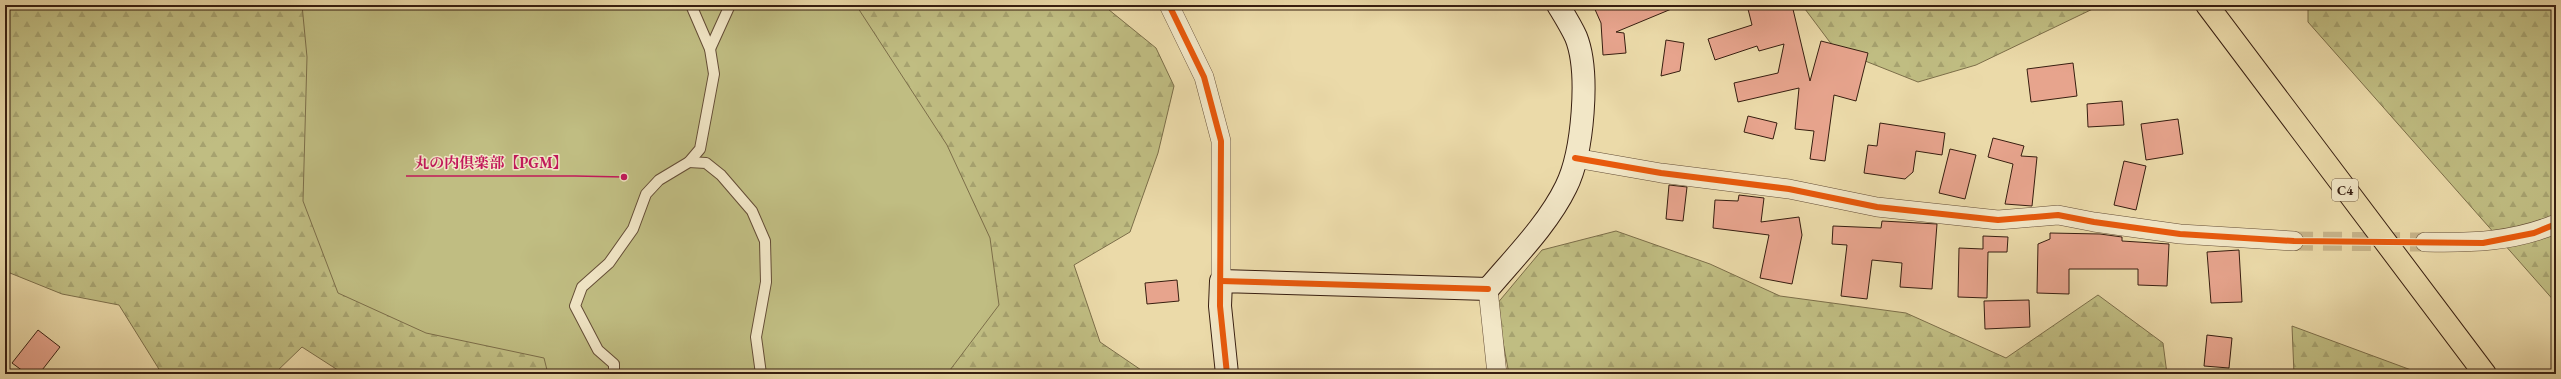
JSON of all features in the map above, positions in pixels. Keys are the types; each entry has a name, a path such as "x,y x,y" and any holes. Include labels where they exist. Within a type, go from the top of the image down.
{"highway":[{"name":"C4","path":"2207,5 2484,374"}],"street":[{"path":"1169,5 1204,77 1221,141 1220,306 1227,374"},
{"path":"1497,374 1488,289 1539,227 1567,186 1580,137 1584,94 1576,38 1558,5"},
{"path":"1575,158 1661,173 1789,189 1877,207 1998,220 2058,215 2094,222 2180,234 2294,241"},
{"path":"2425,242 2483,243 2534,233 2556,224"},
{"path":"1221,281 1488,289"}],"lane":[{"path":"614,374 614,364 598,350 575,306 582,287 609,263 633,229 646,194 659,180 689,162 700,149 714,74 710,48 691,5"},
{"path":"710,48 730,5"},
{"path":"689,162 706,163 721,175 752,211 766,241 766,282 756,337 761,374"}],"green space":[{"path":"5,5 302,5 307,57 303,201 338,293 426,333 544,358 548,374 344,374 302,347 274,374 162,374 119,305 62,294 5,271"},
{"path":"265,5 911,5 1043,374 420,374 262,273"},
{"path":"856,5 1103,5 1156,48 1174,86 1158,153 1130,232 1074,265 1100,342 1147,374 947,374 999,305 990,238 947,145"},
{"path":"1802,5 2101,5 1976,65 1918,82 1835,49"},
{"path":"2308,5 2556,5 2556,303 2308,22"},
{"path":"1616,231 1710,264 1780,296 1906,313 2006,358 2098,295 2163,343 2167,374 1509,374 1496,305 1542,250"},
{"path":"2292,326 2422,374 2294,374"}],"building":[{"path":"1593,5 1681,5 1616,32 1624,33 1626,53 1603,55 1601,23"},
{"path":"1747,5 1792,5 1810,81 1821,41 1868,53 1856,101 1834,95 1825,161 1810,159 1814,131 1795,129 1799,88 1738,102 1734,83 1778,73 1784,44 1759,51 1757,46 1715,60 1708,39 1752,25"},
{"path":"1666,40 1684,43 1680,71 1661,76"},
{"path":"2073,63 2077,96 2031,102 2027,69"},
{"path":"2122,101 2124,125 2088,127 2087,104"},
{"path":"1748,116 1777,123 1773,139 1744,132"},
{"path":"2178,119 2183,154 2146,160 2141,124"},
{"path":"1880,123 1945,133 1942,155 1916,151 1913,172 1905,179 1864,173 1868,145 1877,146"},
{"path":"1993,138 2024,146 2021,156 2037,157 2032,206 2005,204 2013,164 1988,157"},
{"path":"1950,149 1976,155 1965,199 1939,193"},
{"path":"2124,161 2146,166 2136,210 2114,205"},
{"path":"1669,185 1687,187 1683,221 1666,219"},
{"path":"1739,195 1764,198 1761,222 1799,217 1802,235 1792,284 1760,278 1769,235 1713,228 1715,200 1738,201"},
{"path":"1882,221 1937,224 1932,289 1900,287 1902,263 1872,260 1867,299 1841,296 1847,245 1832,244 1833,226 1881,228"},
{"path":"2050,233 2100,234 2122,237 2122,241 2169,244 2167,286 2138,285 2138,269 2069,269 2069,294 2037,293 2038,244 2050,239"},
{"path":"1983,236 2008,237 2007,252 1988,252 1987,298 1958,297 1959,248 1983,249"},
{"path":"2239,250 2242,302 2211,303 2207,252"},
{"path":"1177,280 1179,301 1147,304 1145,283"},
{"path":"2029,300 2030,327 1985,329 1984,301"},
{"path":"38,330 60,347 39,374 27,374 12,363"},
{"path":"2207,335 2232,338 2229,368 2204,366"}],"tunnel":[{"path":"2294,241 2425,242"}],"cycle path":[{"path":"1169,5 1204,77 1221,141 1220,306 1227,374"},
{"path":"1575,158 1661,173 1789,189 1877,207 1998,220 2058,215 2094,222 2180,234 2294,241 2483,243 2534,233 2556,224"},
{"path":"1221,281 1488,289"}],"place":[{"name":"丸の内倶楽部【PGM】","path":"624,177"}]}
